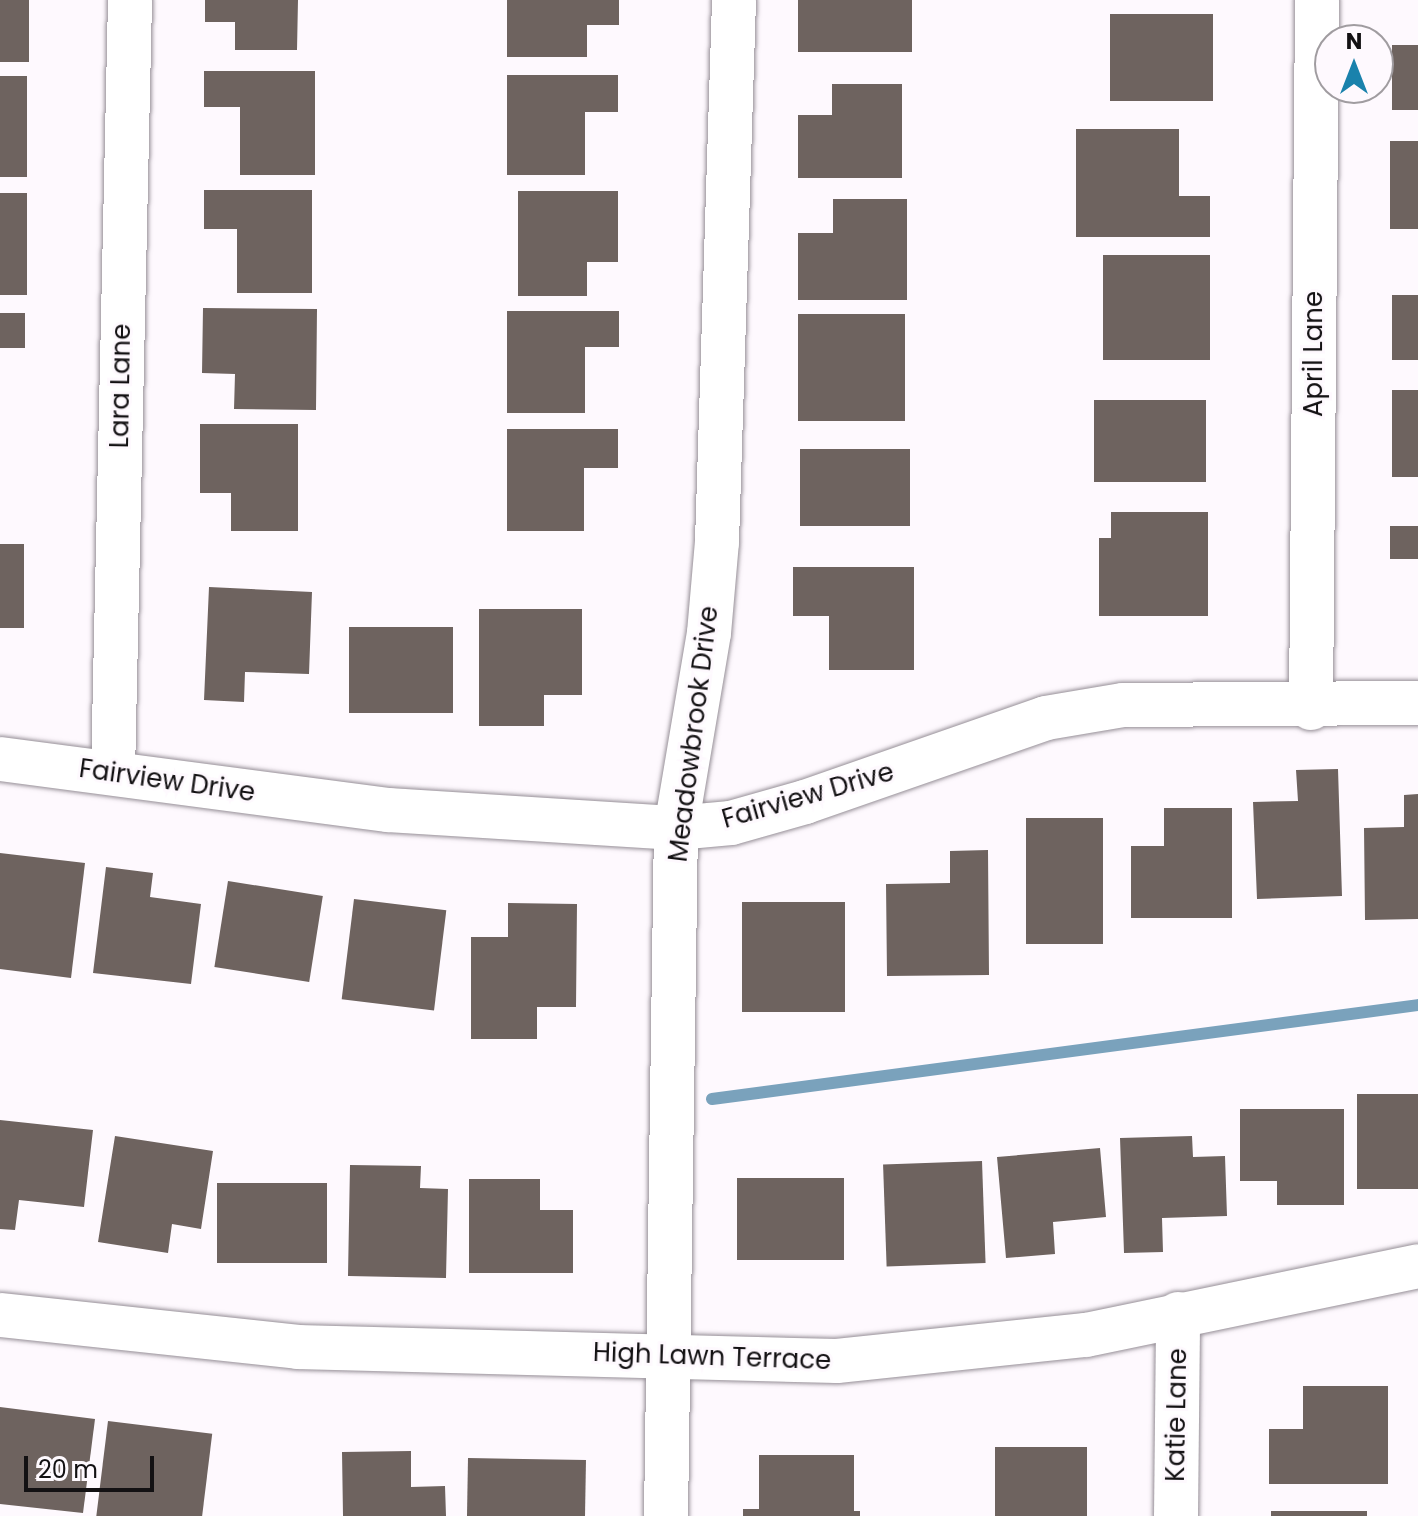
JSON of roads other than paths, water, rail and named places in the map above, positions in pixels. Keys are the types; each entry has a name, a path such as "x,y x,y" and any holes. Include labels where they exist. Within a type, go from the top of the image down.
{"street":[{"name":"Lara Lane","path":"113,773 130,0"},
{"name":"Meadowbrook Drive","path":"666,1516 676,828 709,633 717,542 734,0"},
{"name":"April Lane","path":"1311,708 1317,0"},
{"name":"Fairview Drive","path":"0,759 388,810 676,828 731,823 805,802 1046,718 1123,705 1311,708 1418,703"},
{"name":"High Lawn Terrace","path":"0,1315 297,1347 837,1361 1086,1335 1418,1266"},
{"name":"Katie Lane","path":"1176,1516 1178,1314"}],"waterway":[{"path":"712,1099 1418,1005"}]}
